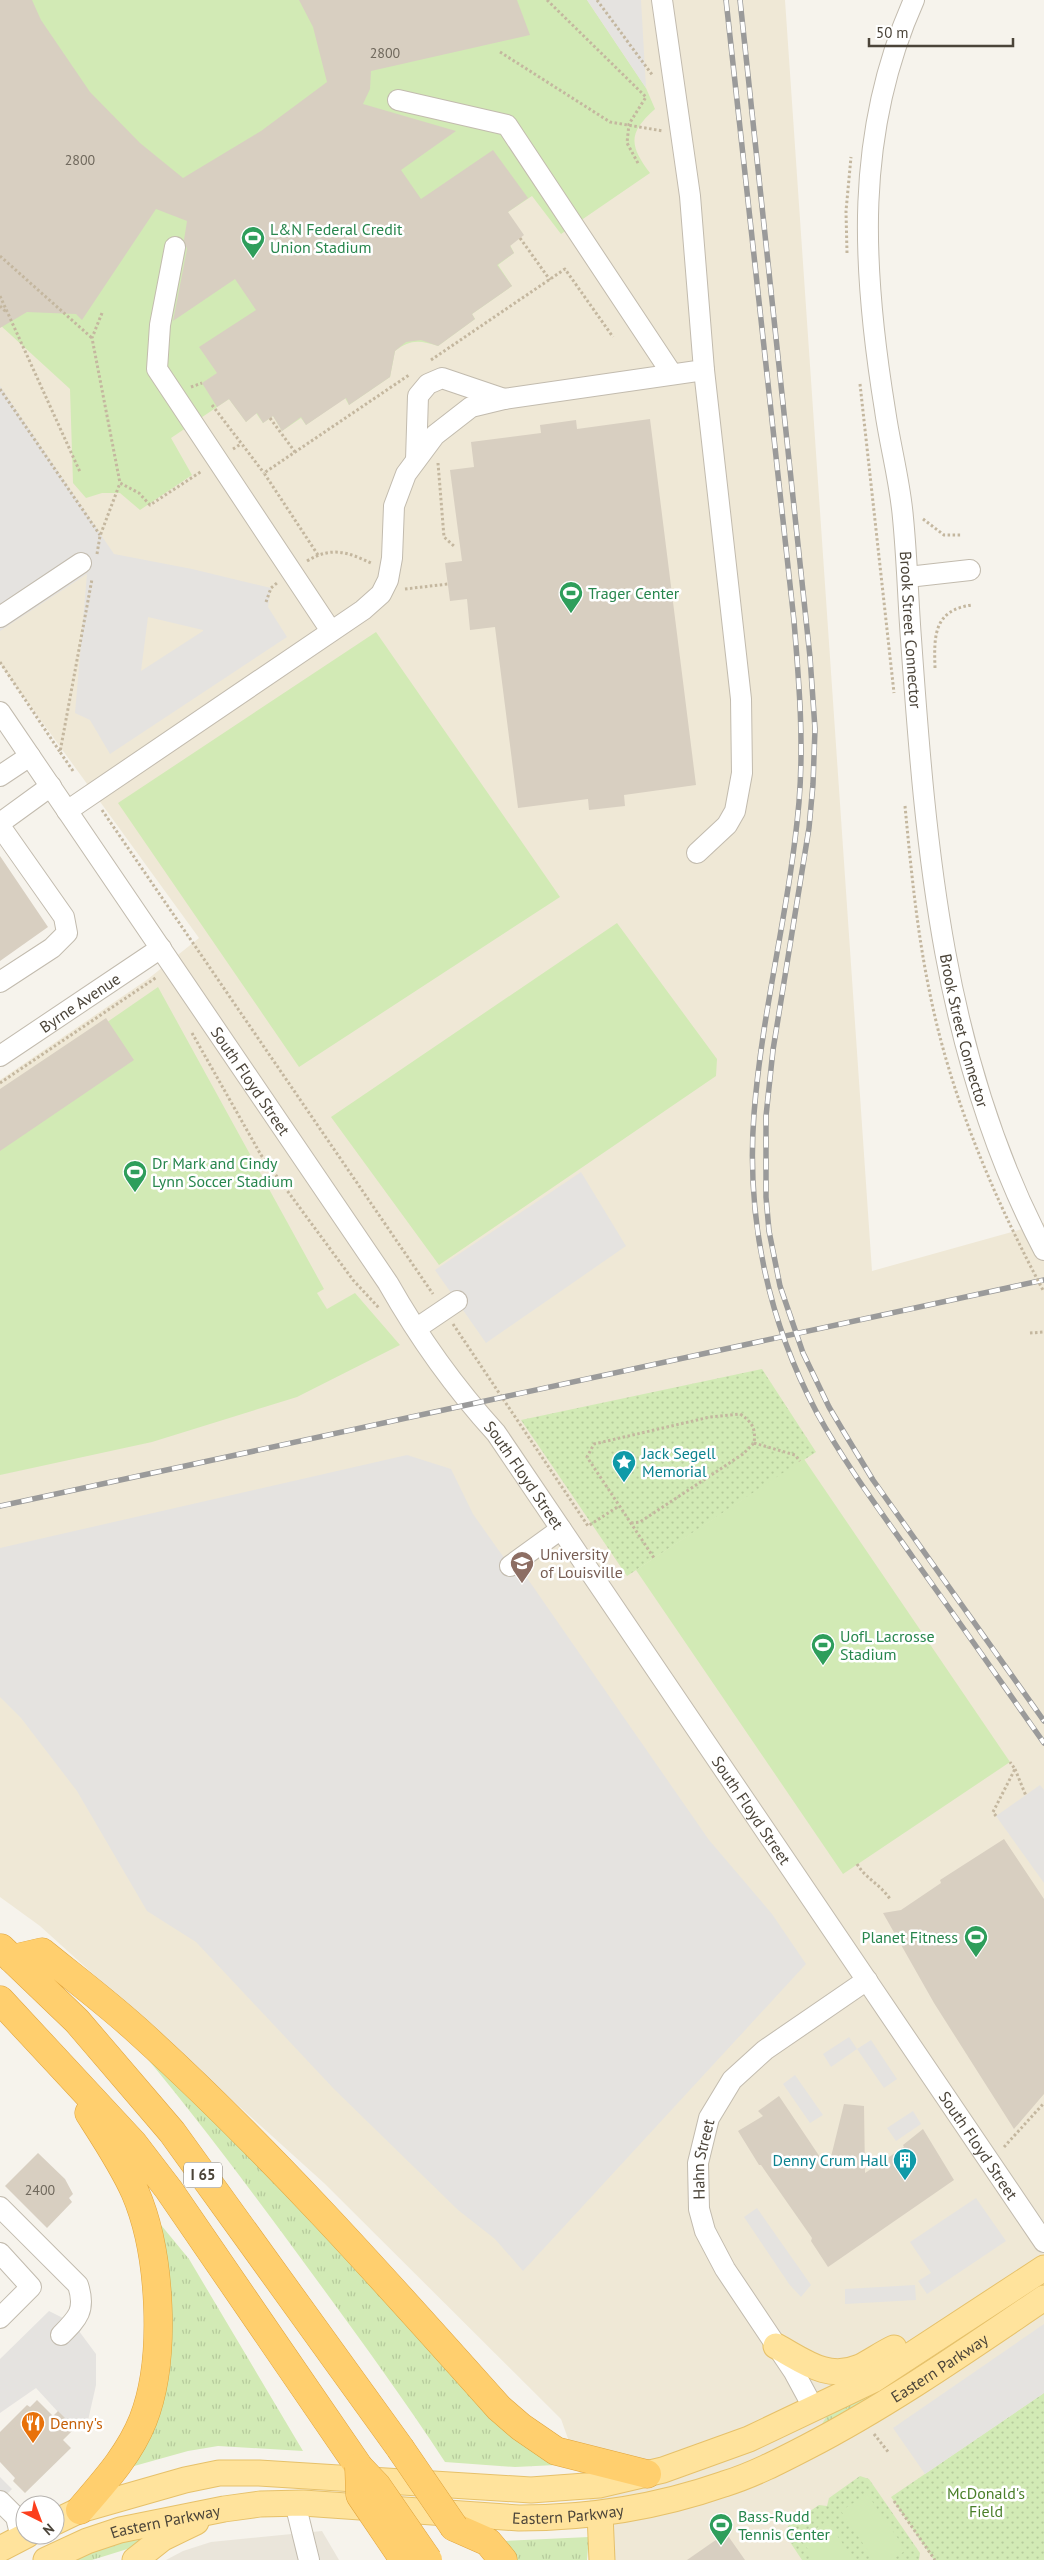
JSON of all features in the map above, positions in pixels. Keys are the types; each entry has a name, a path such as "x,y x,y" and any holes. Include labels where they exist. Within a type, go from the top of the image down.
{"highway":[{"path":"6,1953 42,1952 138,2032 294,2183 381,2275 499,2408 521,2427 562,2453 647,2474"},
{"name":"I 65","path":"6,1953 77,2021 172,2132 382,2422 476,2560"},
{"name":"I 65","path":"0,2000 133,2143 169,2190 324,2417 359,2467 377,2486 428,2560"},
{"path":"54,2057 102,2133 135,2192 150,2239 158,2314 157,2347 150,2391 143,2419 116,2468 80,2510"},
{"path":"359,2467 360,2496 404,2560"},
{"path":"454,2526 488,2542 503,2560"}],"main road":[{"name":"Eastern Parkway","path":"65,2517 80,2510 185,2480 219,2473 258,2473 531,2490 599,2485 647,2474 708,2455 814,2410 873,2380 1044,2268"},
{"name":"Eastern Parkway","path":"46,2560 86,2541 120,2530 224,2509 295,2503 519,2518 600,2514 642,2506 724,2485 763,2469 894,2399 1044,2298"},
{"path":"776,2346 821,2371 838,2372 859,2367 892,2348 952,2330"},
{"path":"642,2506 701,2476 762,2452 807,2423 813,2416 814,2410"},
{"path":"135,2560 164,2538 224,2509"},
{"path":"600,2514 602,2560"}],"street":[{"path":"662,0 690,196 704,370 741,699 742,773 735,811 727,825 697,853"},
{"name":"Brook Street Connector","path":"914,0 887,72 870,159 866,201 866,248 870,311 884,409 898,479 908,577 915,804 956,1013 967,1055 987,1118 1011,1180 1044,1250"},
{"path":"398,100 507,125 672,374"},
{"path":"174,247 160,326 157,369 331,632"},
{"path":"67,811 363,610 381,594 392,558 394,506 406,474 435,435 471,407 504,399 704,370"},
{"path":"416,460 418,396 428,384 442,378 504,399"},
{"path":"0,617 90,564"},
{"path":"908,577 970,570"},
{"name":"South Floyd Street","path":"0,712 417,1328 469,1403 496,1433 1044,2242"},
{"path":"0,776 30,756"},
{"path":"0,982 52,948 67,933 64,917 0,825 51,786"},
{"name":"Byrne Avenue","path":"0,1056 161,948"},
{"path":"417,1328 450,1306"},
{"path":"510,1566 561,1529"},
{"name":"Hahn Street","path":"814,2410 794,2372 725,2269 705,2231 699,2210 696,2186 702,2140 719,2098 747,2064 867,1980"},
{"path":"0,2207 78,2285 82,2298 76,2320 61,2335"},
{"path":"0,2318 31,2287 6,2259 37,2244"},
{"path":"0,2501 15,2516"},
{"path":"295,2503 309,2560"}],"path":[{"path":"547,0 646,97 629,124 627,143 639,165"},
{"path":"597,0 659,84"},
{"path":"500,52 610,122 664,131"},
{"path":"520,238 550,280"},
{"path":"0,256 92,338"},
{"path":"0,296 80,472"},
{"path":"0,306 8,313"},
{"path":"60,752 90,564 120,483 92,338 102,312"},
{"path":"859,382 894,700"},
{"path":"0,389 100,536"},
{"path":"212,405 230,432 264,473"},
{"path":"270,418 295,452"},
{"path":"435,435 444,537 455,547"},
{"path":"120,483 140,493 150,505 209,466"},
{"path":"266,602 270,588"},
{"path":"935,674 935,644 940,621 956,609 972,605"},
{"path":"0,662 73,771"},
{"path":"904,796 915,804 917,915 930,994 943,1048 978,1152 1023,1253 1044,1292"},
{"path":"102,810 450,1306 588,1526 619,1506"},
{"path":"0,1083 159,975 162,981"},
{"path":"188,1026 261,1155 353,1280 383,1313"},
{"path":"1030,1333 1044,1332"},
{"path":"630,1523 640,1522 660,1510 743,1454 754,1443 755,1432 751,1422 740,1414 710,1417 594,1444 588,1457 630,1523 654,1558"},
{"path":"754,1443 795,1455 800,1461"},
{"path":"1010,1762 1015,1769 1026,1796"},
{"path":"996,1816 993,1812 1015,1769"},
{"path":"857,1864 865,1876 883,1888 890,1898"},
{"path":"1004,2147 1044,2103"},
{"path":"878,2439 889,2453"},
{"path":"894,2500 935,2560"}],"shaded area":[{"name":"University of Louisville","path":"0,0 785,0 872,1271 1044,1223 1044,2560 611,2560 561,2419 324,2183 40,1926 0,1897 0,1080 148,979 199,938 0,664"},
{"path":"587,0 641,0 646,88"},
{"path":"0,386 114,554 192,569 271,588 268,607 287,637 110,754 90,720 75,713 87,574 0,631","holes":["148,617 203,631 141,671"]},
{"path":"581,1172 626,1246 486,1343 435,1270"},
{"path":"407,1455 451,1469 473,1514 497,1548 519,1578 525,1575 709,1840 772,1914 806,1964 523,2271 495,2239 458,2210 334,2089 196,1942 147,1911 77,1791 21,1718 0,1697 0,1548"},
{"path":"1040,1785 1044,1790 1044,1883 996,1816"},
{"path":"849,2037 857,2049 831,2067 823,2054"},
{"path":"871,2040 897,2079 884,2088 857,2049"},
{"path":"795,2075 823,2115 810,2123 783,2084"},
{"path":"913,2111 921,2124 896,2141 887,2128"},
{"path":"976,2198 1006,2241 927,2294 918,2281 931,2273 910,2242"},
{"path":"757,2208 811,2285 801,2297 789,2284 744,2217"},
{"path":"915,2285 916,2300 845,2304 845,2289"},
{"path":"49,2311 73,2323 96,2354 96,2385 87,2425 70,2425 36,2388 0,2413 0,2359"},
{"path":"1044,2324 1044,2393 925,2474 893,2428"},
{"path":"0,2477 12,2489 0,2501"},
{"path":"322,2531 339,2560 166,2560 183,2551 211,2542"}],"green space":[{"name":"L&N Federal Credit Union Stadium","path":"0,0 587,0 646,88 655,109 640,125 634,140 638,155 650,173 561,234 532,196 508,212 510,245 514,253 498,265 512,286 472,314 475,319 438,346 415,342 400,347 395,351 390,377 349,405 345,398 306,425 301,418 282,431 273,416 263,423 256,413 246,422 229,399 171,438 192,475 140,510 120,493 102,493 86,498 73,483 70,389 0,325"},
{"path":"376,632 560,897 299,1067 118,803"},
{"path":"617,923 717,1059 716,1076 439,1265 331,1117"},
{"name":"Dr Mark and Cindy Lynn Soccer Stadium","path":"158,987 324,1289 317,1293 327,1309 355,1293 400,1345 297,1397 152,1442 0,1475 0,1096"},
{"path":"762,1369 816,1452 627,1576 521,1420"},
{"name":"UofL Lacrosse Stadium","path":"804,1459 1010,1762 843,1874 636,1570"},
{"path":"124,2031 556,2465 515,2467 445,2462 386,2375 264,2208"},
{"path":"161,2225 189,2259 303,2451 218,2446 188,2451 127,2468 136,2455 157,2231"},
{"path":"1004,2305 1009,2312 824,2427 822,2424 831,2409"},
{"name":"McDonald's Field","path":"1044,2393 1044,2560 934,2560 891,2497"},
{"path":"860,2476 869,2479 920,2553 919,2560 802,2560 786,2536 788,2526 819,2505 827,2506 829,2498"},
{"path":"867,2494 906,2550 892,2560 874,2560 841,2511"},
{"path":"827,2521 854,2560 815,2560 801,2539"},
{"path":"151,2533 137,2546 92,2560 70,2560"},
{"path":"589,2537 587,2560 517,2560 502,2541"}],"building":[{"path":"0,0 32,0 41,20 90,92 140,143 183,178 261,131 327,82 313,27 299,0 517,0 530,35 371,71 370,89 363,104 456,131 401,170 421,199 493,150 528,198 508,212 524,235 510,246 514,253 497,265 512,286 472,314 475,319 438,346 421,340 406,342 395,351 390,377 349,405 346,398 306,425 301,417 282,431 273,416 263,423 257,413 246,422 229,399 217,407 202,383 217,373 199,347 256,310 235,279 173,321 187,249 184,240 187,221 156,209 82,320 76,314 27,312 0,328"},
{"name":"Trager Center","path":"650,419 696,785 624,795 625,806 589,810 588,799 518,808 495,627 470,630 467,599 450,601 445,563 462,561 450,470 474,467 471,442 541,433 540,425 576,420 577,429"},
{"path":"0,856 48,927 0,961"},
{"path":"106,1018 134,1060 0,1151 0,1089"},
{"name":"Planet Fitness","path":"1004,1839 1044,1899 1044,2094 1014,2129 934,2003 883,1913 901,1910 941,1883 940,1880"},
{"name":"Denny Crum Hall","path":"779,2096 828,2169 844,2104 864,2106 865,2173 904,2147 903,2145 923,2129 954,2180 828,2267 811,2241 812,2238 761,2165 759,2165 738,2131 763,2116 758,2111"},
{"path":"38,2153 65,2179 73,2194 69,2198 72,2202 47,2228 5,2186"},
{"name":"Denny's","path":"37,2400 53,2416 58,2411 75,2428 63,2440 71,2448 25,2493 13,2481 15,2478 0,2462 0,2432 27,2405 30,2407"},
{"name":"Bass-Rudd Tennis Center","path":"726,2533 745,2560 687,2560 710,2544"}],"railway":[{"path":"726,0 794,621 801,734 799,802 795,841 763,1036 754,1114 752,1153 757,1230 773,1305 785,1342 817,1413 876,1506 1044,1743"},
{"path":"740,0 810,657 815,729 809,828 773,1050 766,1116 766,1197 769,1231 780,1286 803,1353 829,1407 873,1480 1044,1721"},
{"path":"0,1506 1044,1280"}],"place":[{"name":"L&N Federal Credit Union Stadium","path":"253,259"},
{"name":"Trager Center","path":"571,614"},
{"name":"Dr Mark and Cindy Lynn Soccer Stadium","path":"135,1193"},
{"name":"Jack Segell Memorial","path":"624,1483"},
{"name":"University of Louisville","path":"522,1584"},
{"name":"UofL Lacrosse Stadium","path":"823,1666"},
{"name":"Planet Fitness","path":"976,1958"},
{"name":"Denny Crum Hall","path":"905,2181"},
{"name":"Denny's","path":"33,2444"},
{"name":"Bass-Rudd Tennis Center","path":"721,2546"}]}
